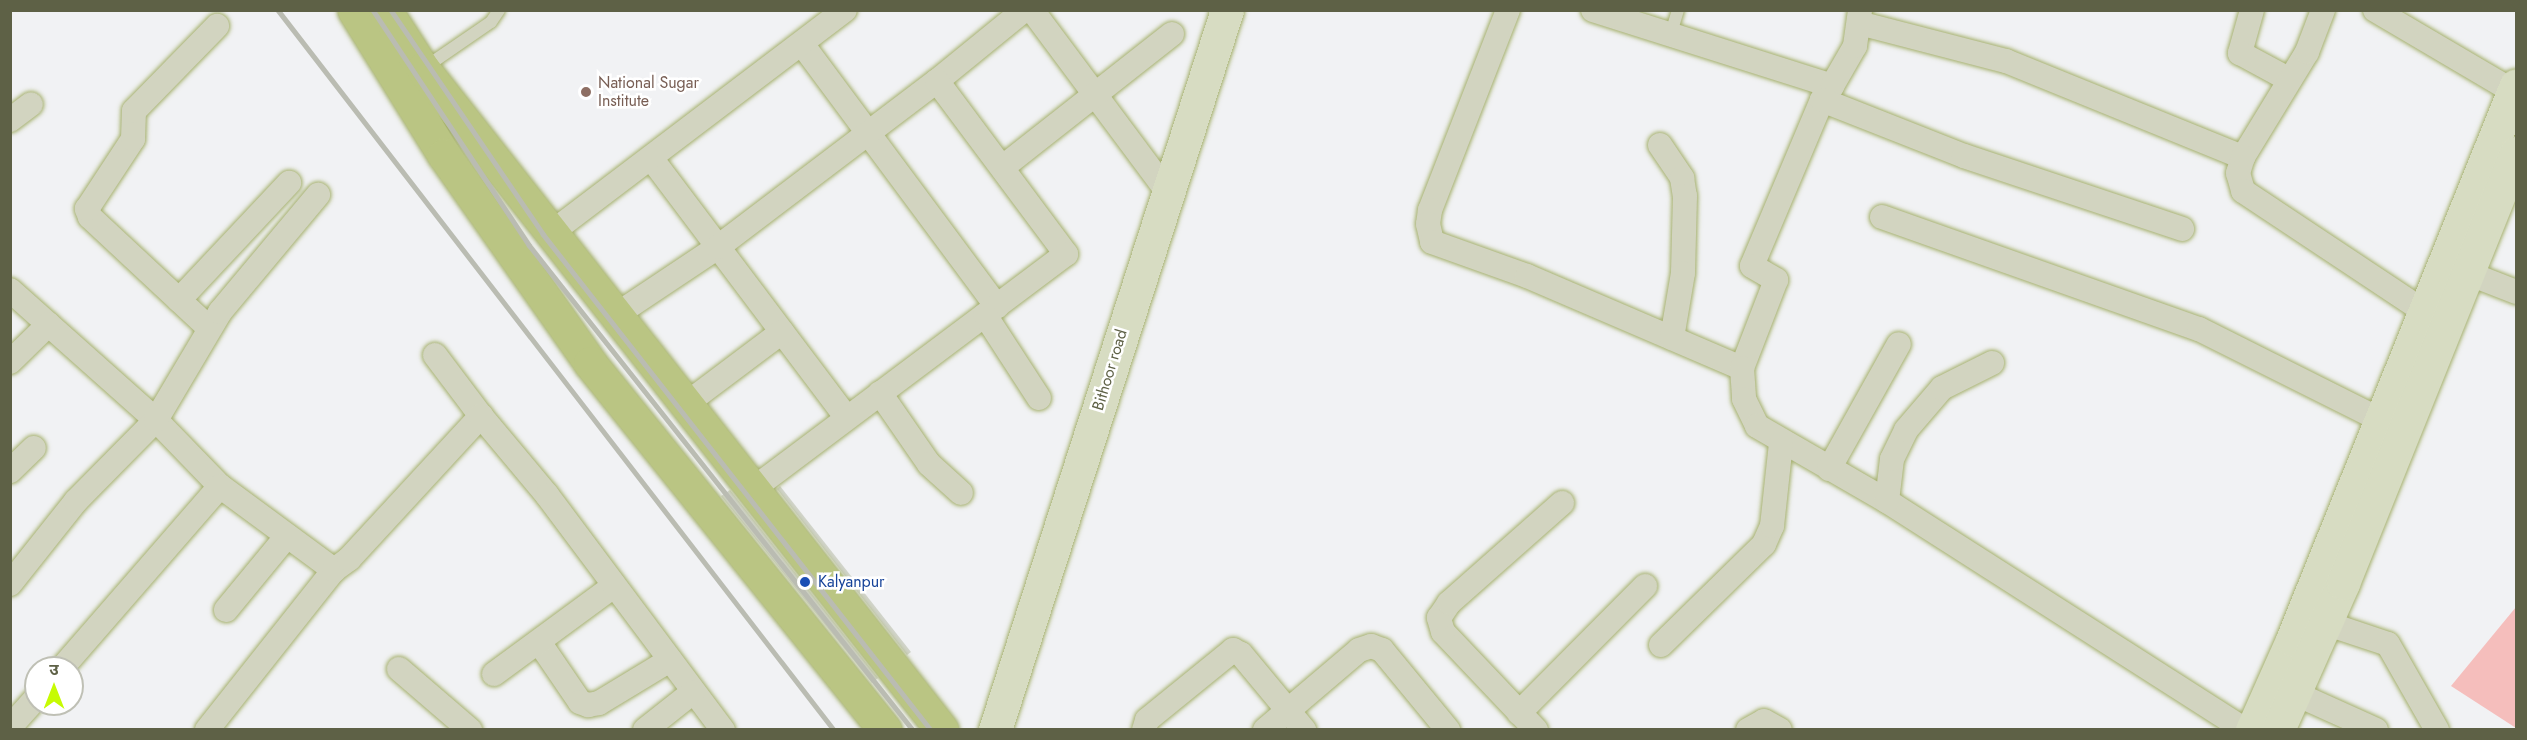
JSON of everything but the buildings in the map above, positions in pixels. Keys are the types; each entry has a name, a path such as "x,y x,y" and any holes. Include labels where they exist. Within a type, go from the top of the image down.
{"highway":[{"path":"354,10 551,233 942,729"},
{"path":"385,10 444,155 590,363 885,729"}],"street":[{"path":"551,233 845,10"},
{"path":"616,315 718,247 872,133 1024,10"},
{"path":"1032,10 1167,191"},
{"name":"Bithoor road","path":"994,729 1227,10"},
{"path":"1509,10 1430,210 1428,235 1432,242 1527,276 1742,368"},
{"path":"1593,10 1674,22 1964,156 2182,229"},
{"path":"2252,10 2240,53 2288,79"},
{"path":"2323,10 2307,52 2288,79 2243,157 2238,173 2243,191 2425,312"},
{"path":"2278,729 2325,623 2456,269 2515,88 2375,10"},
{"path":"2243,157 2006,61 1860,17 1849,59 1827,93 1752,266 1776,280 1742,368 1749,416 1757,426 1781,443 1887,501 2245,729"},
{"path":"209,328 90,217 87,209 133,139 134,111 217,26"},
{"path":"1003,166 1172,34"},
{"path":"802,44 872,133 991,311 1039,398"},
{"path":"753,489 846,417 1066,255 1003,166 937,81"},
{"path":"10,120 32,104"},
{"path":"1660,145 1682,178 1685,196 1683,273 1672,338"},
{"path":"2252,729 2425,312 2456,269 2517,152"},
{"path":"651,158 846,417"},
{"path":"179,300 290,183"},
{"path":"10,584 76,501 156,420 209,328 318,195"},
{"path":"1882,217 2199,329 2381,420"},
{"path":"2456,269 2517,292"},
{"path":"10,290 156,420 220,486 334,570"},
{"path":"10,362 49,324"},
{"path":"686,404 782,333"},
{"path":"1829,469 1899,344"},
{"path":"435,355 723,729"},
{"path":"1887,501 1892,459 1906,430 1942,388 1992,363"},
{"path":"880,393 929,464 961,494"},
{"path":"207,729 334,570 349,559 482,416"},
{"path":"1661,645 1764,544 1772,526 1781,443"},
{"path":"10,471 34,448"},
{"path":"72,656 220,486"},
{"path":"1562,503 1449,603 1440,618 1443,632 1527,721 1645,586"},
{"path":"226,610 287,536"},
{"path":"494,674 614,586"},
{"path":"2325,623 2388,644 2437,729"},
{"path":"539,642 580,702 588,705 598,703 670,660"},
{"path":"1265,729 1359,650 1371,646 1382,650 1448,729"},
{"path":"1144,729 1147,720 1233,650 1241,654 1304,729"},
{"path":"399,669 470,729"},
{"path":"645,729 693,692"},
{"path":"2294,693 2376,729"},
{"path":"11,729 24,713"},
{"path":"1748,729 1764,722 1780,729"}],"lane":[{"path":"411,75 491,22 499,10"}],"shaded area":[{"path":"2516,607 2516,728 2451,686"}],"railway":[{"path":"278,10 834,730"},
{"path":"373,10 529,245 913,730"},
{"path":"391,10 543,234 931,730"}],"place":[{"name":"National Sugar Institute","path":"586,92"},
{"name":"Kalyanpur","path":"805,582"}]}
